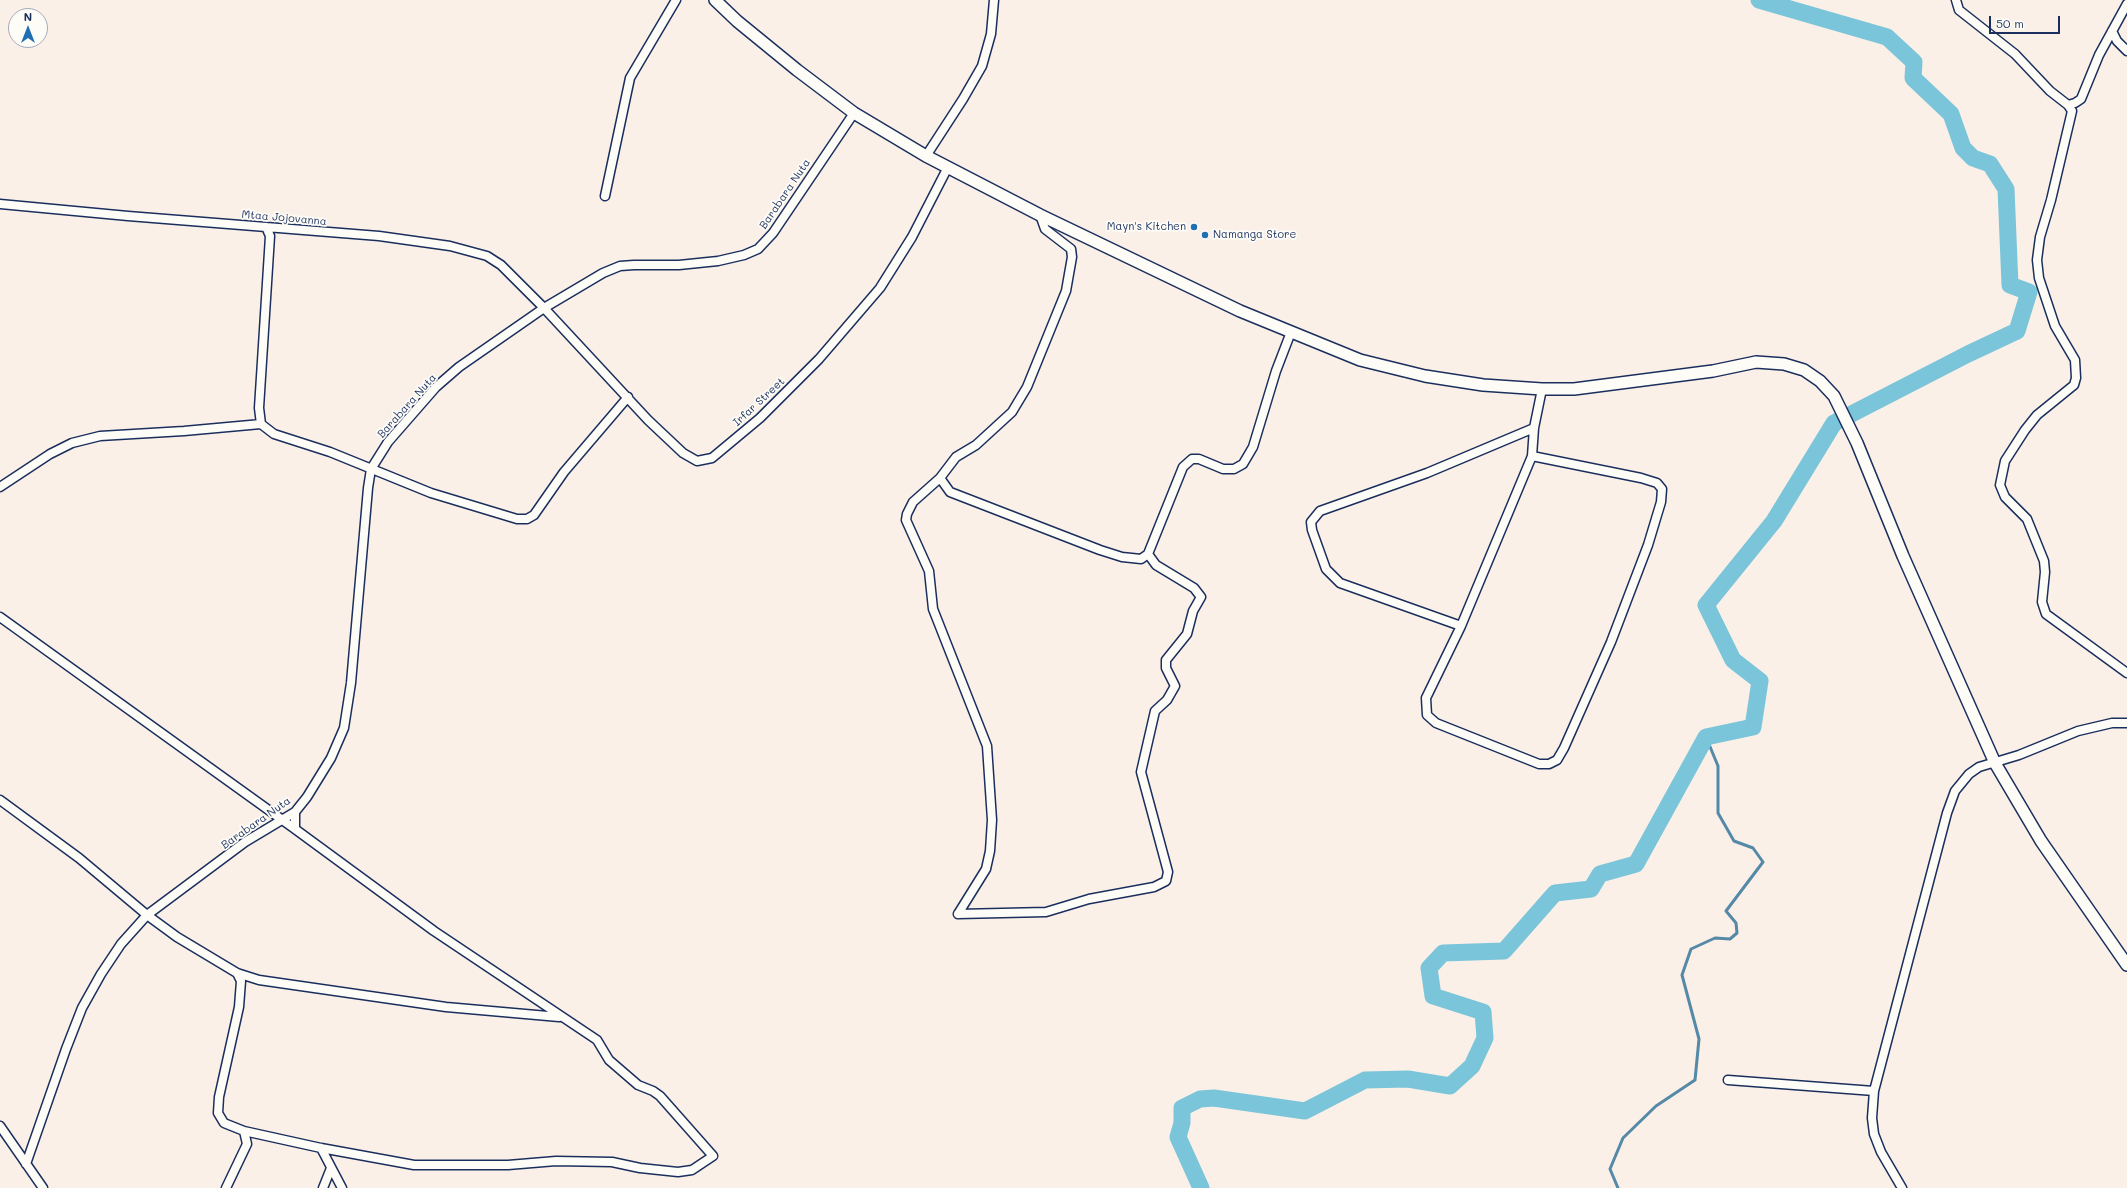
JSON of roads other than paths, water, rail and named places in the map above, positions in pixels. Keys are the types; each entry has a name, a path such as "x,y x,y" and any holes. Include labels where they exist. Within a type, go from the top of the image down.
{"main road":[{"path":"715,0 737,22 776,54 854,113 926,156 1040,215 1240,310 1360,360 1425,376 1483,385 1542,390 1590,387 1713,371 1756,362 1784,364 1804,370 1820,381 1834,396 1842,411 1891,528 1995,763 2041,841 2127,965"}],"street":[{"path":"605,196 630,78 676,0"},
{"path":"926,156 963,99 982,66 991,34 994,0"},
{"path":"1956,0 1959,10 2015,54 2050,91 2068,104 2072,111 2051,200 2040,237 2037,260 2039,278 2055,326 2076,360 2076,378 2074,385 2037,415 2025,430 2005,461 2000,485 2004,497 2027,519 2044,561 2045,572 2042,602 2046,614 2127,673"},
{"path":"2068,104 2075,103 2081,99 2099,55 2127,4"},
{"path":"2112,31 2117,41 2127,51"},
{"name":"Barabara Nuta","path":"26,1164 66,1049 82,1008 101,974 121,944 147,915 245,842 281,819 295,812 307,797 331,758 344,728 351,683 368,488 371,469 388,442 436,387 459,367 544,308 603,273 620,266 679,265 718,261 744,255 758,249 773,233 854,113"},
{"name":"Irfar Street","path":"544,308 564,332 628,397 648,420 683,453 697,461 712,458 760,418 819,359 880,288 912,237 948,167"},
{"name":"Mtaa Jojovanna","path":"0,204 379,236 450,246 486,256 501,265 544,308"},
{"path":"1040,215 1045,229 1071,249 1072,257 1066,291 1027,387 1012,412 976,445 956,456 940,478 913,502 906,514 906,520 929,571 933,609 987,746 992,820 990,851 986,869 976,888 958,914 1046,912 1089,899 1154,887 1166,881 1168,872 1141,772 1155,711 1167,700 1175,686 1166,668 1166,660 1187,634 1193,612 1201,597 1194,588 1156,565 1148,554"},
{"path":"261,424 259,408 270,236 266,227"},
{"path":"940,478 950,492 1100,550 1141,559 1148,554 1183,467 1192,459 1199,459 1224,469 1234,469 1243,464 1253,447 1276,371 1291,332"},
{"path":"1532,456 1641,478 1657,483 1662,489 1661,502 1648,545 1612,642 1564,748 1557,760 1549,764 1539,764 1436,723 1426,715 1426,698 1461,626 1532,456 1534,428 1542,390"},
{"path":"0,487 50,454 72,443 100,436 184,431 261,424 274,434 330,452 431,493 517,519 526,519 534,515 564,472 628,397"},
{"path":"1461,626 1340,583 1326,569 1312,530 1311,522 1320,511 1427,474 1534,428"},
{"path":"0,617 295,829 434,932 560,1017 597,1040 609,1060 638,1084 660,1096 713,1156 692,1170 678,1172 640,1168 612,1162 556,1162 508,1165 414,1165 321,1148 244,1131 224,1123 218,1113 239,1007 241,981 237,973"},
{"path":"1902,1188 1881,1152 1874,1134 1872,1118 1874,1091 1955,791 1969,774 1979,767 2019,756 2078,731 2112,723 2127,723"},
{"path":"0,800 79,858 147,915 177,937 237,973 260,980 446,1007 560,1017"},
{"path":"295,812 295,829"},
{"path":"1728,1080 1874,1091"},
{"path":"0,1126 43,1188"},
{"path":"244,1131 247,1144"},
{"path":"226,1188 247,1144 257,1134"},
{"path":"321,1148 342,1188"},
{"path":"323,1188 331,1168"}],"waterway":[{"path":"1201,1188 1178,1137 1182,1123 1182,1108 1200,1099 1214,1098 1305,1111 1365,1080 1408,1079 1450,1086 1472,1066 1485,1038 1483,1012 1433,996 1429,968 1443,953 1504,951 1555,893 1591,889 1600,874 1636,864 1706,737 1753,727 1760,681 1733,660 1706,605 1774,521 1834,423 1968,354 2017,331 2029,292 2010,285 2006,189 1990,164 1973,158 1963,148 1951,114 1913,78 1914,62 1887,37 1759,0"},
{"path":"1618,1188 1610,1169 1623,1138 1656,1106 1695,1080 1699,1039 1682,975 1691,949 1715,938 1730,939 1737,933 1736,923 1726,911 1763,862 1753,848 1734,841 1718,813 1718,766 1706,737"}],"place":[{"name":"Mayn's Kitchen","path":"1194,227"},
{"name":"Namanga Store","path":"1205,235"}]}
